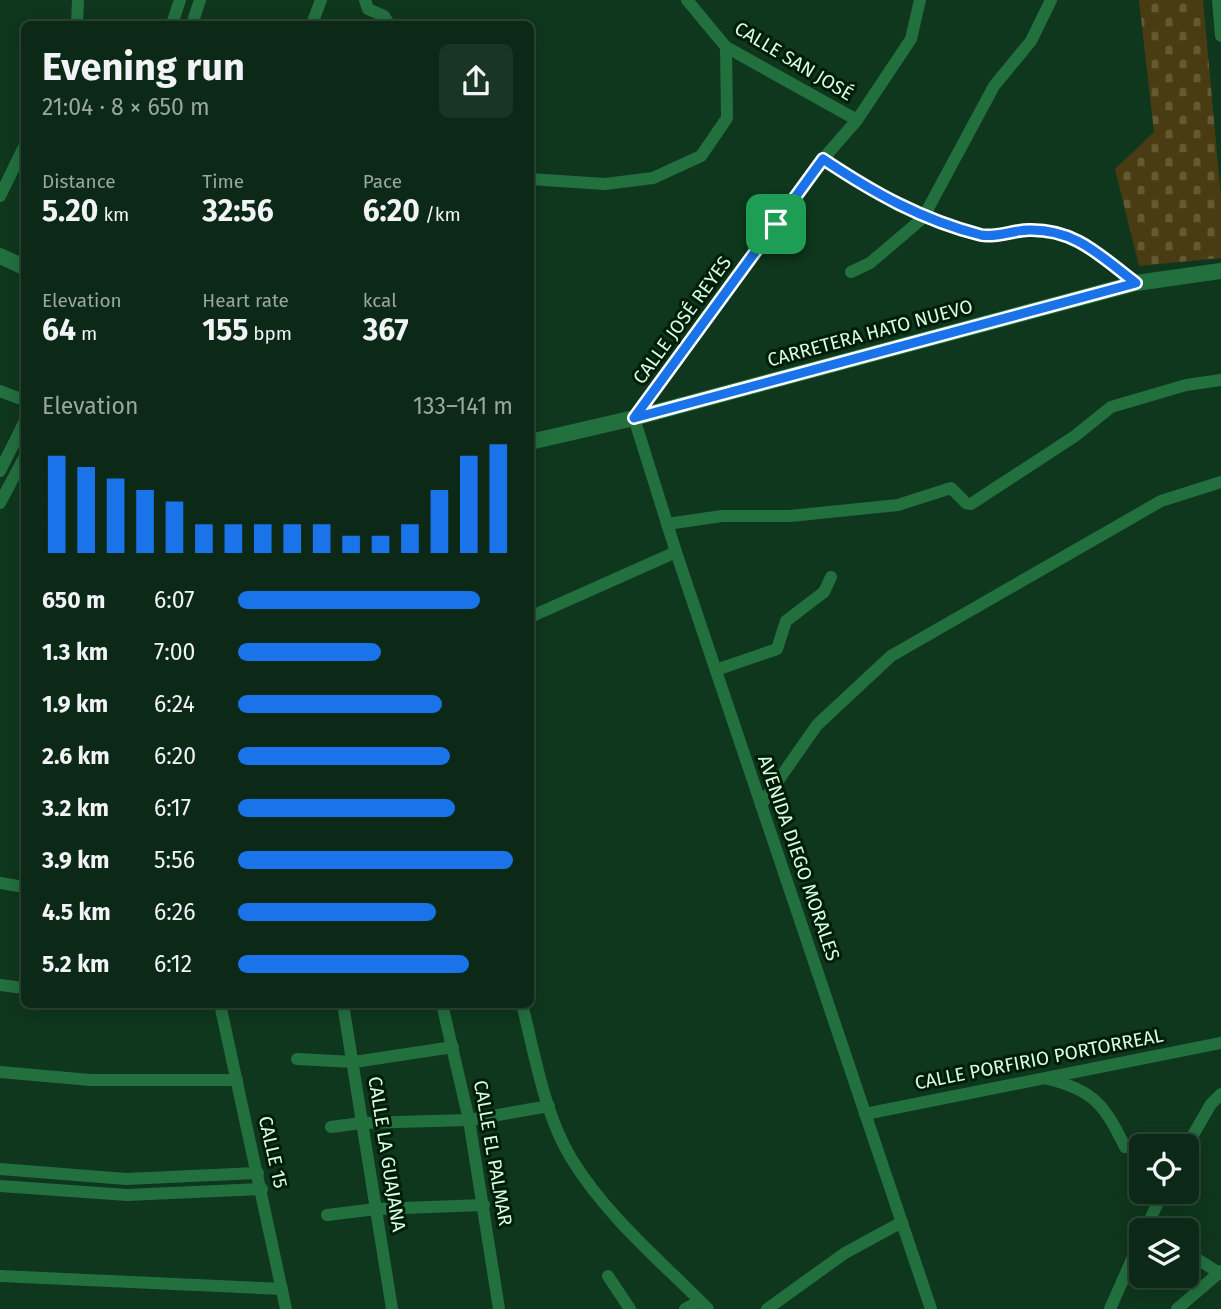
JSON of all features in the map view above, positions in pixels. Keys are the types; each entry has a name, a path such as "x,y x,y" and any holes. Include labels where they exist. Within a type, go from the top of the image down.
{"main road":[{"path":"0,256 21,266"},
{"name":"CARRETERA HATO NUEVO","path":"534,441 634,418 1136,283 1221,271"}],"street":[{"path":"77,21 78,0"},
{"path":"173,21 180,0"},
{"path":"193,21 200,0"},
{"path":"313,21 320,0"},
{"path":"365,0 368,9 384,16 387,21"},
{"name":"CALLE SAN JOSÉ","path":"687,0 726,47 857,120"},
{"name":"CALLE JOSÉ REYES","path":"634,418 823,159 857,120 911,39 920,0"},
{"path":"851,272 870,263 923,218 994,86 1031,41 1051,0"},
{"path":"1218,0 1221,36"},
{"path":"534,181 605,184 653,178 701,156 727,118 726,47"},
{"path":"0,196 21,153"},
{"path":"823,159 873,193 923,218 985,236 1030,230 1074,236 1136,283"},
{"path":"667,524 722,516 790,516 898,505 951,488 966,503 971,503 1074,436 1111,407 1186,385 1221,380"},
{"path":"0,391 21,399"},
{"name":"AVENIDA DIEGO MORALES","path":"634,418 676,552 931,1309"},
{"path":"0,471 21,429"},
{"path":"0,503 21,464"},
{"path":"761,805 817,725 891,656 1161,501 1221,482"},
{"path":"534,615 676,552"},
{"path":"716,670 777,649 786,621 824,592 831,577"},
{"path":"0,883 21,886"},
{"path":"0,985 21,988"},
{"name":"CALLE 15","path":"221,1008 286,1309"},
{"name":"CALLE LA GUAJANA","path":"344,1008 392,1309"},
{"name":"CALLE EL PALMAR","path":"443,1008 469,1120 499,1309"},
{"path":"523,1008 549,1105 571,1157 622,1225 704,1305"},
{"name":"CALLE PORFIRIO PORTORREAL","path":"865,1114 1221,1043"},
{"path":"297,1059 354,1062 453,1047"},
{"path":"0,1072 90,1080 237,1080"},
{"path":"1043,1078 1086,1090 1114,1125 1125,1147"},
{"path":"1194,1134 1211,1104 1221,1094"},
{"path":"331,1127 361,1123 469,1120 549,1105"},
{"path":"0,1169 126,1179 258,1172"},
{"path":"126,1179 127,1195"},
{"path":"0,1186 127,1195 262,1189"},
{"path":"327,1215 376,1209 484,1205"},
{"path":"767,1309 845,1253 902,1222"},
{"path":"1177,1309 1220,1273 1199,1260"},
{"path":"1111,1309 1129,1270"},
{"path":"0,1276 282,1289"},
{"path":"608,1276 630,1309"},
{"path":"685,1309 704,1305"}],"green space":[{"path":"1139,0 1203,0 1221,197 1221,258 1139,266 1115,169 1154,132"}],"route":[{"path":"823,159 873,193 923,218 985,236 1030,230 1074,236 1136,283 634,418 776,224 823,159"}]}
